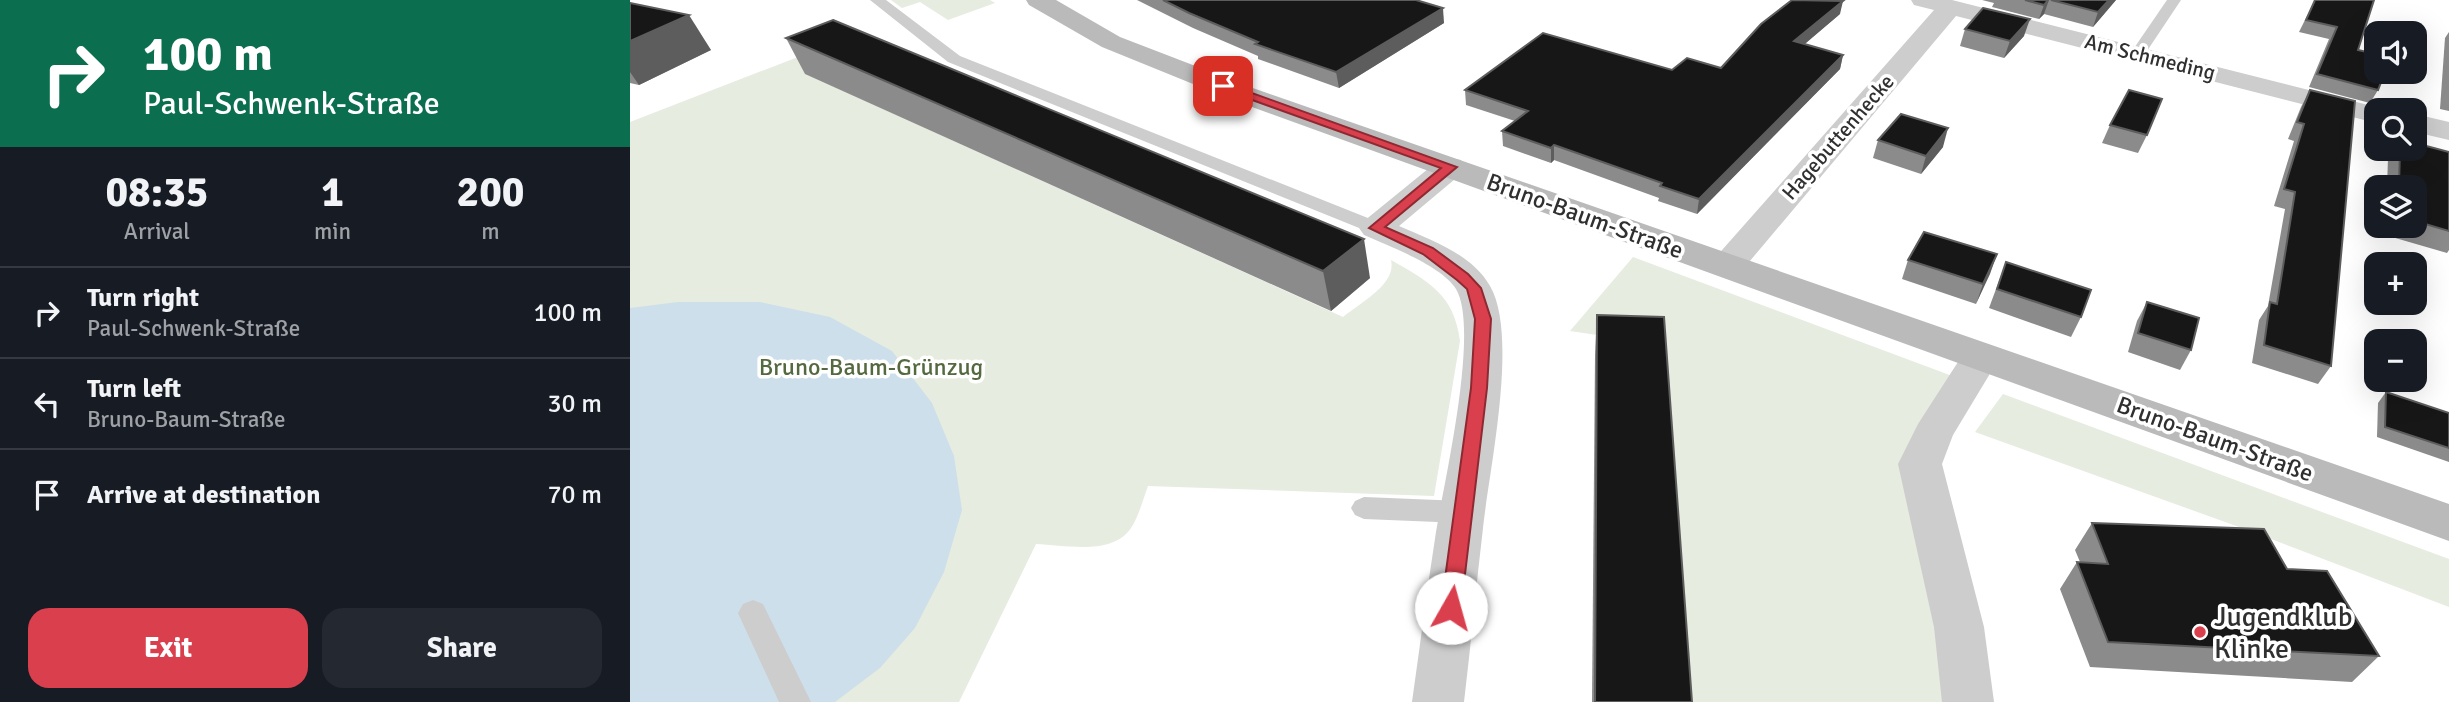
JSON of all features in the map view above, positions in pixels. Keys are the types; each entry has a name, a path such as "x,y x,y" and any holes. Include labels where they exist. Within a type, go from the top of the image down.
{"street":[{"name":"Bruno-Baum-Straße","path":"1038,0 1111,42 1240,93 2449,523"},
{"name":"Am Schmeding","path":"1936,3 2364,111"},
{"name":"Hagebuttenhecke","path":"1727,266 1936,3"},
{"path":"2427,126 2449,131"},
{"path":"1438,702 1480,382 1483,319 1474,288 1428,251 1376,228 1450,167"},
{"path":"1968,702 1959,627 1920,464 1928,439 1969,380 1981,356"}],"lane":[{"path":"877,0 954,59 1376,228"},
{"path":"2137,54 2174,0"},
{"path":"1364,508 1462,512"},
{"path":"753,613 795,702"}],"green space":[{"path":"891,0 990,0 995,3 948,20 920,2 902,8"},
{"name":"Bruno-Baum-Grünzug","path":"834,43 806,74 1343,317 1383,285 1391,269 1391,260 1428,283 1446,301 1457,325 1460,341 1434,496 1148,486 1139,513 1123,537 1101,546 1036,544 959,702 630,702 630,122"},
{"path":"1633,257 1955,377 1916,433 1955,702 1682,702 1658,344 1570,331"},
{"path":"2003,394 2449,559 2449,607 2253,532 1975,432"}],"water":[{"path":"678,302 760,302 830,317 892,351 932,403 954,456 962,510 944,572 915,628 880,668 835,702 630,702 630,308"}],"building":[{"path":"1163,0 1416,0 1443,8 1336,72 1255,44 1258,42"},
{"path":"1792,0 1843,1 1794,41 1843,55 1699,199 1554,145 1551,148 1502,131 1528,111 1465,90 1543,33 1672,70 1687,58 1721,68 1761,24"},
{"path":"2025,0 2048,0 2044,5"},
{"path":"2051,0 2109,0 2098,12"},
{"path":"2315,0 2374,0 2367,21 2364,21 2358,50 2364,51 2364,84 2380,84 2378,90 2317,74 2337,27 2306,20"},
{"path":"630,3 689,15 630,41"},
{"path":"1983,8 2030,19 2010,41 1965,29"},
{"path":"833,20 1364,239 1323,271 786,38"},
{"path":"2129,90 2162,99 2147,135 2110,125"},
{"path":"2310,90 2355,101 2331,366 2264,345 2270,302 2277,304 2295,192 2284,189 2304,124 2297,122"},
{"path":"1901,114 1948,128 1926,156 1878,140"},
{"path":"2427,146 2449,152 2449,231 2427,225 2427,175 2399,175 2400,161 2427,161"},
{"path":"1924,232 1997,254 1983,284 1908,260"},
{"path":"2006,262 2091,290 2081,317 1997,289"},
{"path":"2147,302 2199,318 2191,350 2138,333"},
{"path":"1597,315 1664,317 1692,702 1595,702"},
{"path":"2386,392 2449,413 2449,448 2385,427"},
{"name":"Jugendklub Klinke","path":"2092,523 2264,529 2287,569 2327,571 2379,656 2108,642 2077,562 2108,564"}],"place":[{"name":"Jugendklub Klinke","path":"2200,632"}],"route":[{"path":"1223,86 1450,167 1376,228 1428,251 1463,277 1474,288 1483,319 1479,388 1451,608"}]}
